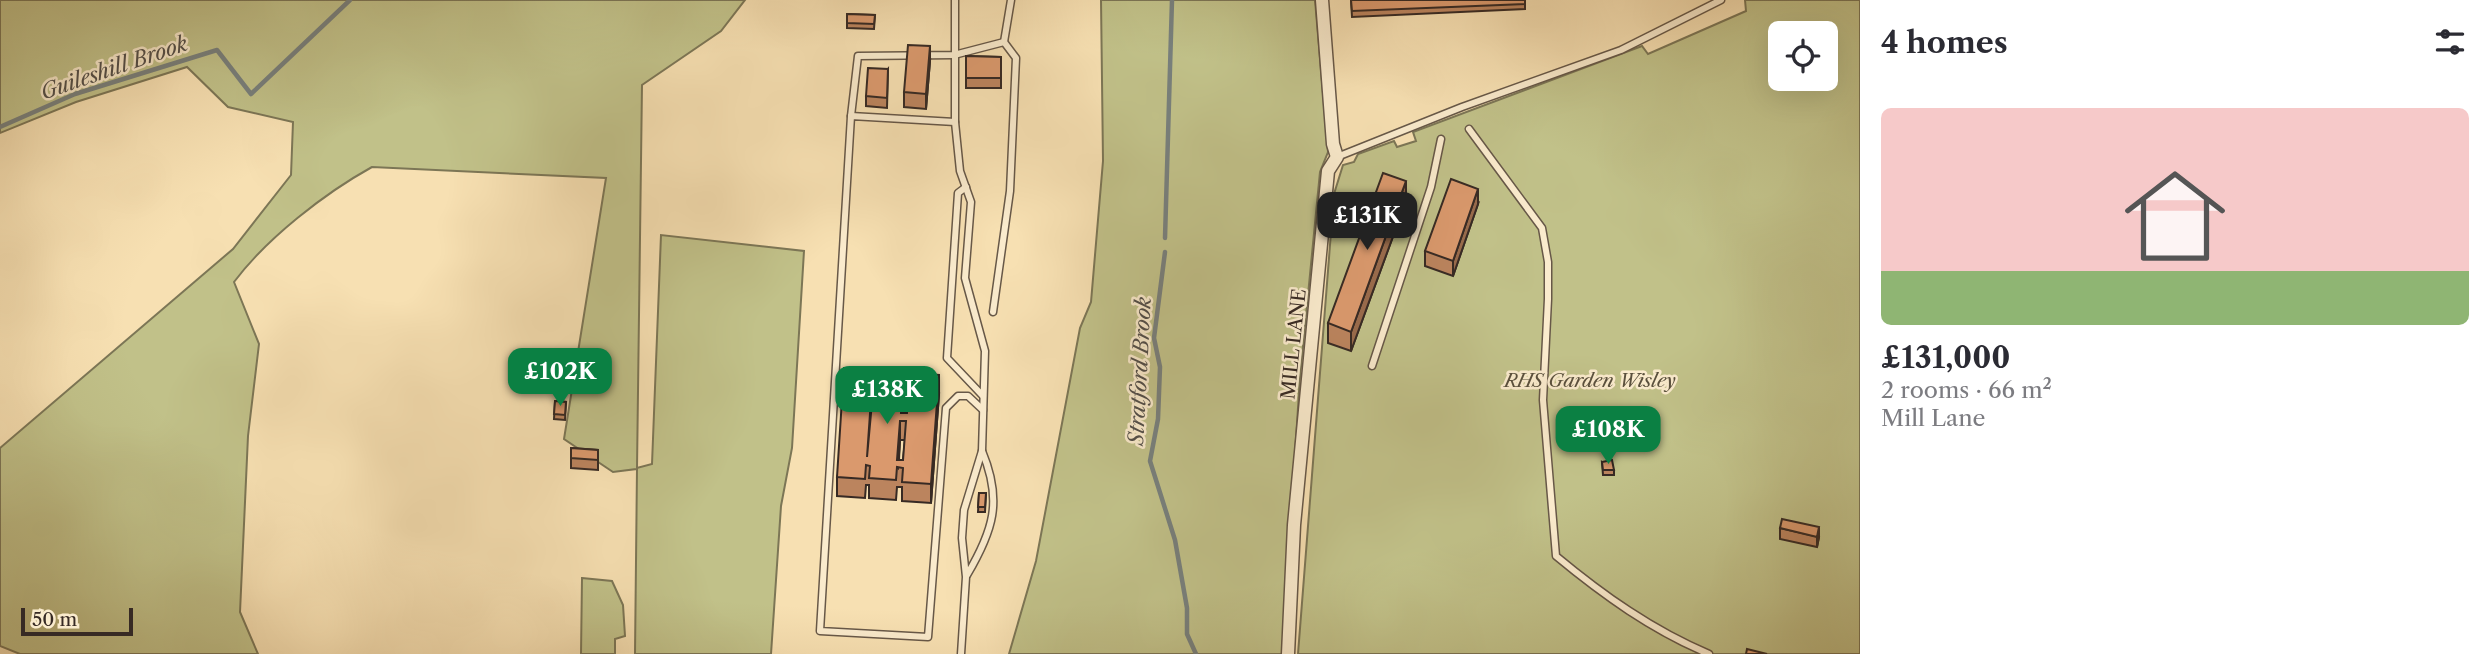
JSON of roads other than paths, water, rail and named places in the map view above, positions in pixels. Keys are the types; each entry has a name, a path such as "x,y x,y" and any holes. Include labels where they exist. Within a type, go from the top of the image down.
{"street":[{"name":"MILL LANE","path":"1289,654 1294,525 1302,435 1328,171 1337,157 1332,144 1322,0"}],"lane":[{"path":"954,0 955,122 960,171 971,202 965,278 985,351 982,451 965,501 962,538 967,577 961,654"},
{"path":"993,312 1010,191 1016,58 1004,42 1011,0"},
{"path":"1337,157 1462,107 1622,50 1721,0"},
{"path":"983,410 968,396 958,396 946,408 928,637 820,631 851,116 858,57 954,55 1004,42"},
{"path":"851,116 955,122"},
{"path":"1469,129 1542,228 1548,262 1543,400 1556,556 1600,593 1676,640 1709,654"},
{"path":"1372,366 1431,187 1441,139"},
{"path":"966,187 958,193 947,358 984,396"},
{"path":"967,577 986,543 993,516 992,475 982,451"}],"waterway":[{"name":"Guileshill Brook","path":"0,127 75,94 217,50 251,94 350,0"},
{"name":"Stratford Brook","path":"1165,238 1172,0"},
{"name":"Stratford Brook","path":"1165,252 1154,338 1160,367 1158,419 1150,461 1175,540 1187,608 1187,634 1196,654"}],"park label":[{"name":"RHS Garden Wisley","path":"1590,380"}]}
